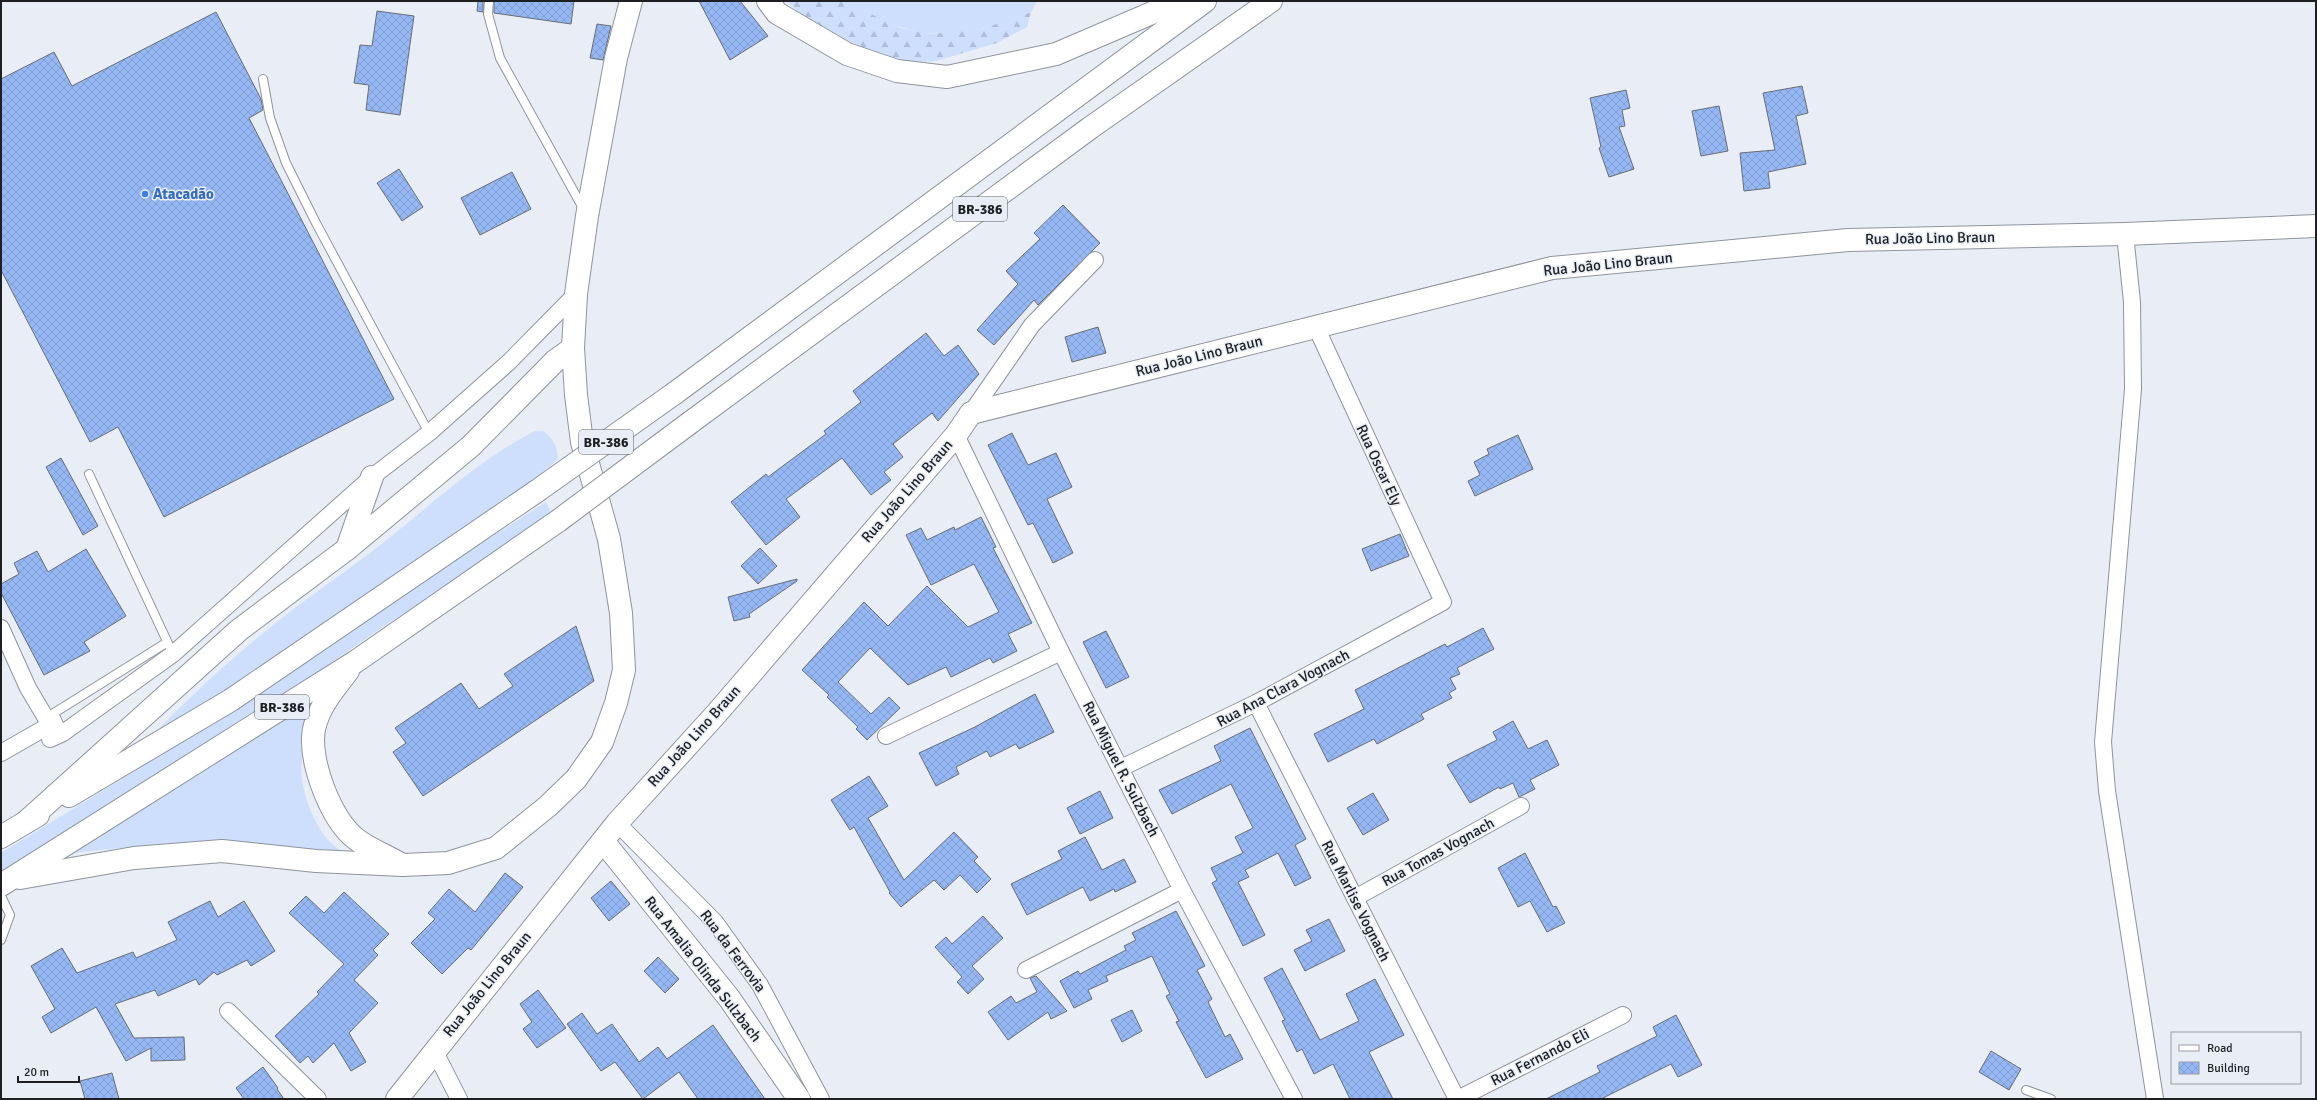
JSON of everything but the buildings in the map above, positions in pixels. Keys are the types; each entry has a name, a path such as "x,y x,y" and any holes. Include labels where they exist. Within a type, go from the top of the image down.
{"main road":[{"path":"4,887 134,858 222,851 316,860 403,865 448,863 496,848 548,806 576,779 602,742 616,703 624,670 621,613 609,539 582,442 576,395 573,348 576,294 587,216 616,58 631,1"},
{"path":"768,1 777,13 847,54 897,71 947,77 1056,54 1180,1"},
{"name":"BR-386","path":"1,837 231,700 537,491 675,393 1205,1"},
{"name":"BR-386","path":"4,887 355,662 558,521 1090,128 1271,1"},
{"name":"Rua João Lino Braun","path":"397,1099 434,1050 617,823 717,713 956,435 971,413 1552,268 1848,240 2125,234 2316,226"},
{"path":"26,822 239,630 347,549 471,446 550,366 573,348"},
{"path":"347,549 372,477"},
{"path":"355,662 324,702 314,729 314,750 319,773 325,792 343,826 356,839 403,865"},
{"name":"Rua Amalia Olinda Sulzbach","path":"603,841 729,998 799,1099"}],"street":[{"path":"2125,234 2132,302 2133,389 2104,742 2107,791 2155,1099"},
{"path":"971,413 1032,325 1095,260"},
{"path":"1,753 56,724 169,649 372,477 429,434 508,362 576,294"},
{"name":"Rua Oscar Ely","path":"1316,327 1443,602"},
{"name":"Rua Miguel R. Sulzbach","path":"956,435 1061,652 1182,890 1294,1099"},
{"name":"Rua Ana Clara Vognach","path":"1121,768 1256,703 1443,602"},
{"path":"1,628 28,688 56,724"},
{"path":"886,736 1061,652"},
{"name":"Rua Marlise Vognach","path":"1256,703 1457,1099"},
{"name":"Rua Tomas Vognach","path":"1354,898 1521,806"},
{"name":"Rua da Ferrovia","path":"617,823 715,922 760,985 821,1099"},
{"path":"1026,970 1182,890"},
{"path":"228,1011 318,1099"},
{"name":"Rua Fernando Eli","path":"1457,1099 1623,1015"},
{"path":"434,1050 459,1099"}],"lane":[{"path":"489,1 488,14 500,58 587,216"},
{"path":"263,79 270,118 286,163 316,223 429,434"},
{"path":"56,724 169,649 89,474"},
{"path":"1,940 10,916 4,887"},
{"path":"2026,1090 2051,1099"}],"green space":[{"path":"787,1 844,1 900,28 933,34 982,29 1031,12 1027,27 997,43 936,61 898,63 863,49 798,12"},
{"path":"844,1 1037,1 1031,12 1000,23 962,33 944,34 910,30 893,25"},
{"path":"535,431 543,431 550,437 556,447 558,459 511,499 228,690 154,734 203,686 273,625 379,546 474,470 514,443"},
{"path":"546,502 551,513 487,556 446,587 381,628 279,699 1,876 1,853 233,711 417,585"},
{"path":"323,694 305,744 301,771 302,781 308,804 317,825 329,841 346,854 235,842 169,843 61,854"}],"place":[{"name":"Atacadão","path":"145,194"}]}
